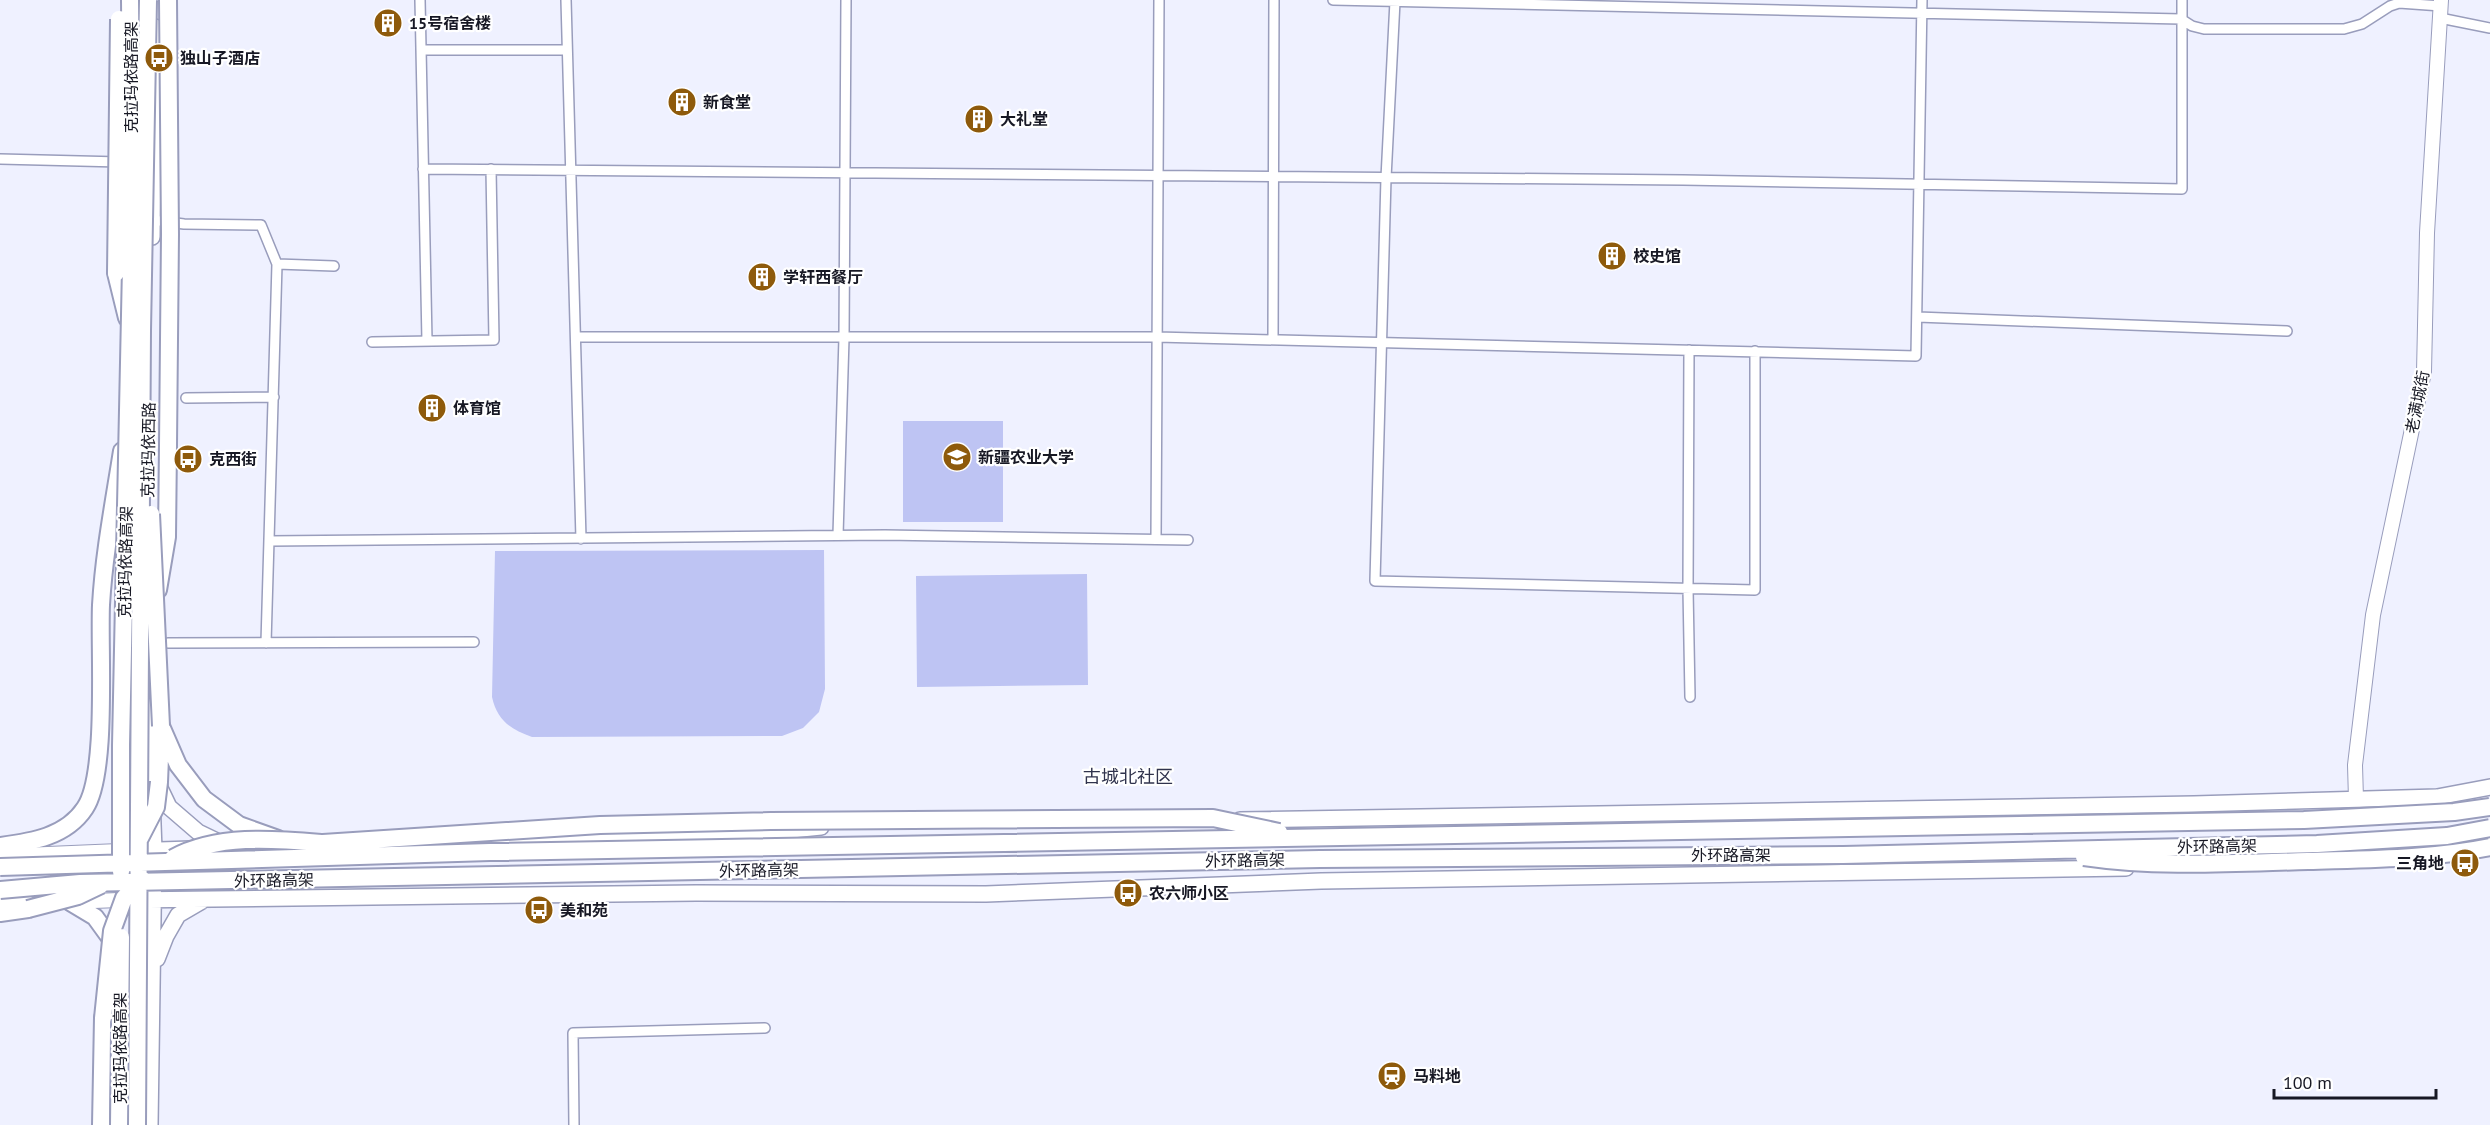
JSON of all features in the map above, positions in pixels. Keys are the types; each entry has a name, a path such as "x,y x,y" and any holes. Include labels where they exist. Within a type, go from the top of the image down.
{"highway":[{"path":"0,913 28,909 78,896 98,887 116,873 145,832 156,807 161,726 137,333 116,273 120,0"},
{"name":"克拉玛依路高架","path":"118,1125 121,745 132,219 130,0"},
{"name":"克拉玛依路高架","path":"137,1125 137,333 148,0"},
{"path":"147,656 167,537 170,223 168,0"},
{"path":"0,846 36,841 63,829 85,808 94,783 99,753 101,604 108,538 128,414"},
{"path":"161,726 178,765 204,799 239,825 279,840"},
{"path":"2454,812 2490,798"},
{"name":"外环路高架","path":"0,867 490,852 2292,820 2454,812 2490,807"},
{"path":"101,1125 103,1018 112,931 124,898 148,871 179,854 206,844 279,840 323,843 600,825 771,821 1201,818 1213,818 1307,839"},
{"name":"外环路高架","path":"0,890 80,883 1320,859 1843,855 2317,844 2447,836 2490,828"},
{"path":"2035,850 2123,863 2190,864 2413,856 2490,847"},
{"path":"70,902 95,917 118,951"}],"main road":[{"name":"克拉玛依西路","path":"118,1125 119,851 130,477 137,333 129,162 130,0"},
{"name":"克拉玛依西路","path":"150,1125 154,850 145,593 155,0"},
{"path":"151,770 169,807 198,832 230,848"},
{"path":"119,851 772,832 891,820 1303,819 2194,804 2437,797 2490,787"},
{"path":"119,900 696,893 986,894 1321,881 2207,866 2455,844 2490,837"},
{"path":"153,971 166,936 177,915 204,900"}],"street":[{"path":"420,0 426,341"},
{"path":"566,0 581,538"},
{"path":"838,535 844,338 846,0"},
{"path":"1156,539 1159,0"},
{"path":"1273,339 1274,0"},
{"path":"1333,0 2181,19 2192,26 2204,29 2344,29 2361,24 2399,3 2441,8 2490,28"},
{"path":"576,338 1157,337 1916,356 1922,0"},
{"path":"423,169 1919,183 2182,189 2182,0"},
{"path":"1395,1 1386,178 1375,581 1755,590 1755,351"},
{"name":"老满城街","path":"2356,799 2355,765 2373,615 2424,372 2427,233 2441,8"},
{"path":"421,50 567,50"},
{"path":"0,159 129,162"},
{"path":"372,342 494,340 491,169"},
{"path":"152,220 184,224 261,225 278,264 266,643"},
{"path":"278,264 334,266"},
{"path":"1918,317 2287,331"},
{"path":"1689,350 1690,697"},
{"path":"186,398 274,397"},
{"path":"270,541 838,535 1188,540"},
{"path":"168,643 474,642"},
{"path":"0,856 119,851"},
{"path":"0,904 119,900"},
{"path":"574,1125 573,1033 765,1028"}],"shaded area":[{"path":"903,421 1003,421 1003,522 903,522"},
{"path":"824,550 825,689 819,712 803,728 782,736 532,737 511,727 497,712 492,697 495,551"},
{"path":"1087,574 1088,685 917,687 916,576"}],"place":[{"name":"15号宿舍楼","path":"388,23"},
{"name":"独山子酒店","path":"159,58"},
{"name":"新食堂","path":"682,102"},
{"name":"大礼堂","path":"979,119"},
{"name":"校史馆","path":"1612,256"},
{"name":"学轩西餐厅","path":"762,277"},
{"name":"体育馆","path":"432,408"},
{"name":"新疆农业大学","path":"957,457"},
{"name":"克西街","path":"188,459"},
{"name":"三角地","path":"2465,863"},
{"name":"农六师小区","path":"1128,893"},
{"name":"美和苑","path":"539,910"},
{"name":"马料地","path":"1392,1076"}],"district":[{"name":"古城北社区","path":"1128,776"}]}
